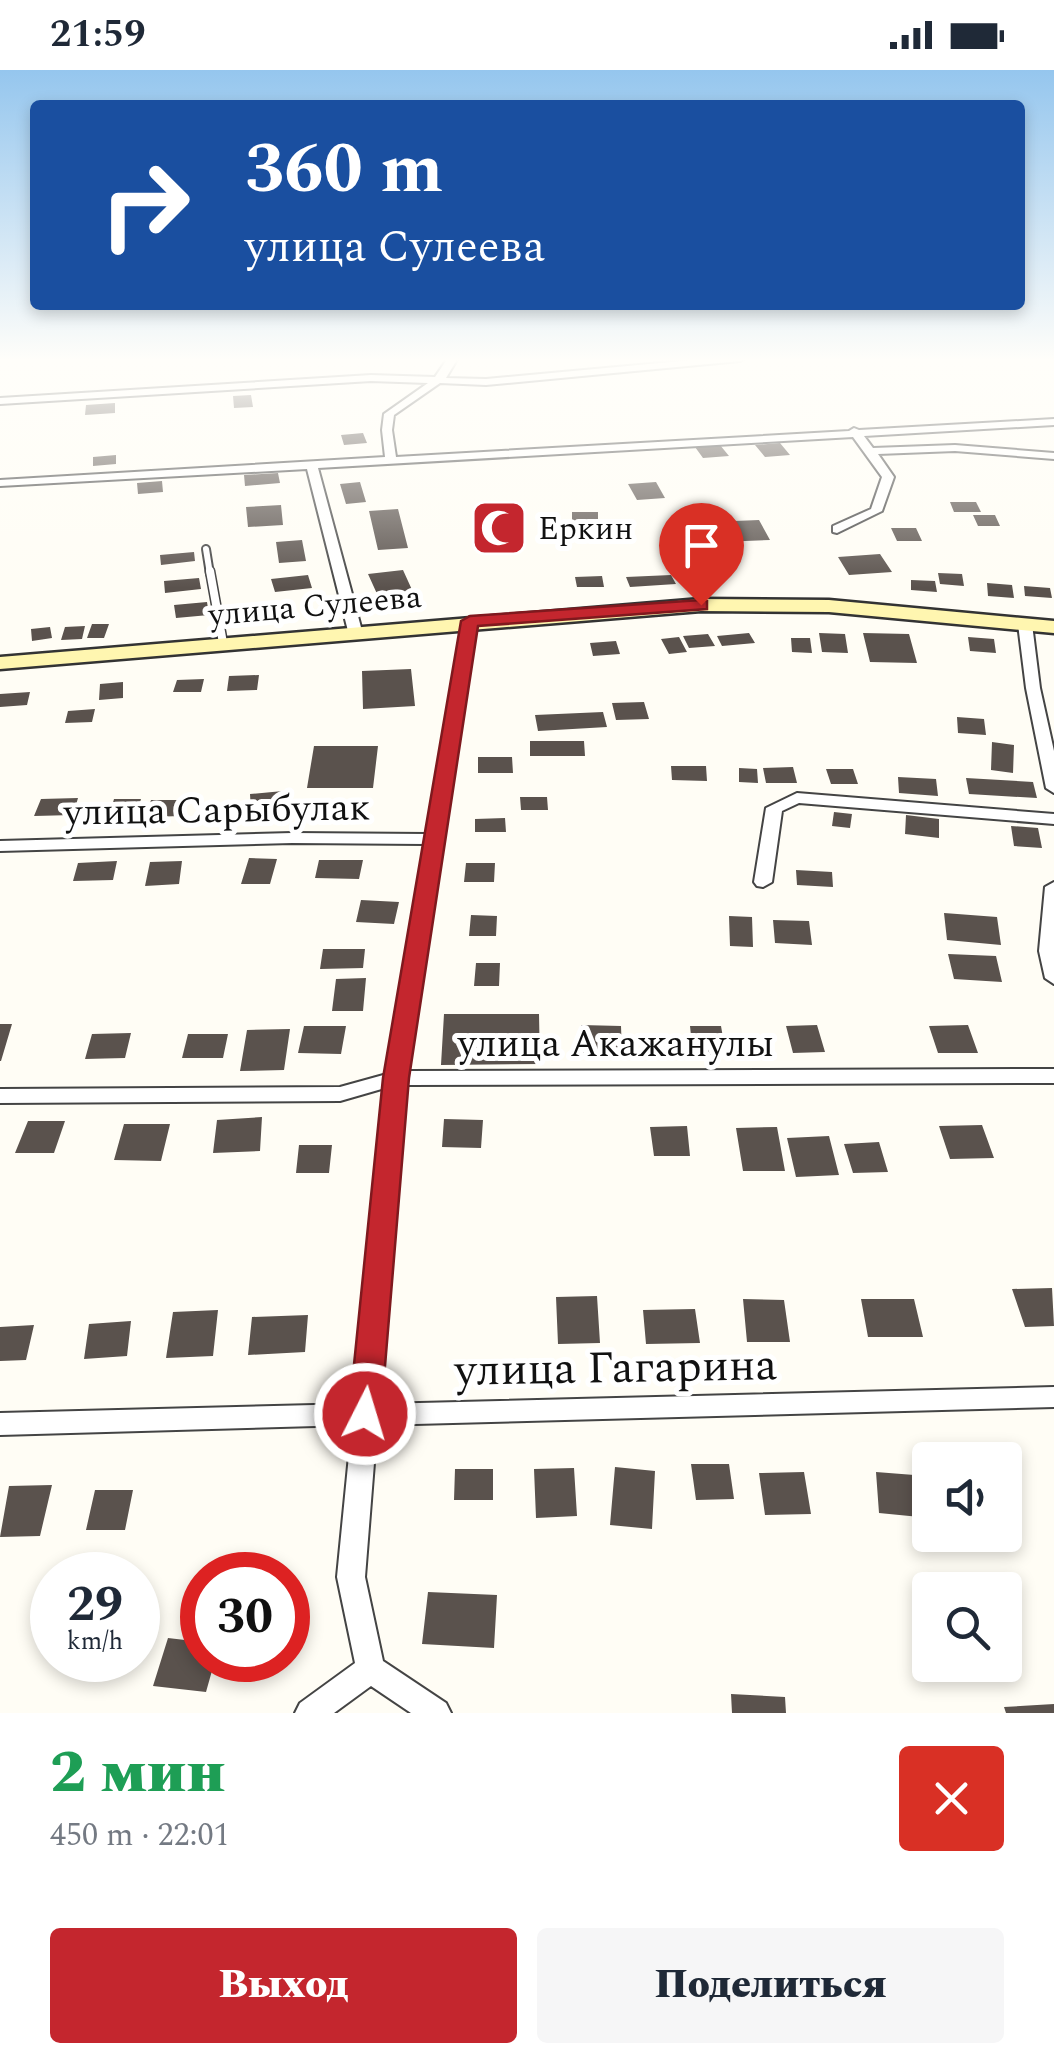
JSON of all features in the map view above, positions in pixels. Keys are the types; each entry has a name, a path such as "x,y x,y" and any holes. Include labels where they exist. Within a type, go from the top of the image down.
{"main road":[{"name":"улица Сулеева","path":"0,662 470,621 737,605 828,606 1054,627"}],"street":[{"path":"391,435 392,458"},
{"path":"0,482 777,435"},
{"path":"837,529 876,512 888,477 858,435"},
{"path":"870,450 955,448 1054,456"},
{"path":"311,463 355,631"},
{"path":"436,1713 372,1669 351,1577 396,1078 470,621"},
{"path":"1026,624 1033,688 1054,788"},
{"path":"763,882 774,808 797,798 1054,819"},
{"name":"улица Сарыбулак","path":"0,846 292,838 434,840"},
{"path":"1054,886 1048,950 1054,978"},
{"name":"улица Акажанулы","path":"0,1096 340,1094 396,1078 1054,1076"},
{"name":"улица Гагарина","path":"0,1424 1054,1397"},
{"path":"310,1713 372,1669"}],"lane":[{"path":"206,549 223,643"}],"building":[{"path":"341,435 364,435 367,443 344,445"},
{"path":"780,443 790,455 765,457 755,445"},
{"path":"720,445 729,456 703,458 695,447"},
{"path":"116,455 116,464 93,466 93,457"},
{"path":"278,473 280,483 245,486 244,475"},
{"path":"162,481 163,492 138,494 137,483"},
{"path":"360,482 366,502 346,504 340,484"},
{"path":"656,482 665,498 637,500 628,484"},
{"path":"950,502 976,502 981,512 954,512"},
{"path":"281,505 283,525 248,527 246,507"},
{"path":"398,509 408,548 378,550 369,511"},
{"path":"572,512 598,512 598,522 572,522"},
{"path":"973,515 995,515 1000,526 978,526"},
{"name":"Еркин","path":"502,518 524,535 487,541 476,522"},
{"path":"759,520 770,540 719,542 710,522"},
{"path":"891,528 916,528 922,541 897,541"},
{"path":"302,540 306,561 279,563 276,542"},
{"path":"194,552 195,561 161,565 160,555"},
{"path":"880,554 892,572 849,575 838,557"},
{"path":"720,555 728,569 695,571 688,557"},
{"path":"403,570 413,592 378,596 368,574"},
{"path":"938,573 962,574 964,586 940,584"},
{"path":"308,575 312,588 275,592 271,579"},
{"path":"671,575 676,584 630,587 626,577"},
{"path":"602,576 604,587 577,587 575,577"},
{"path":"199,578 201,589 165,593 164,581"},
{"path":"911,580 935,581 937,592 911,590"},
{"path":"987,583 1012,585 1014,598 988,596"},
{"path":"1024,586 1050,588 1052,598 1025,596"},
{"path":"207,602 209,615 176,618 174,605"},
{"path":"92,624 109,624 104,638 87,638"},
{"path":"85,626 82,639 61,640 65,627"},
{"path":"50,627 52,638 32,641 31,629"},
{"path":"749,633 755,643 722,646 717,636"},
{"path":"819,633 845,634 848,653 822,652"},
{"path":"863,633 909,634 917,663 870,662"},
{"path":"708,634 715,646 689,648 683,636"},
{"path":"679,637 687,652 669,654 661,639"},
{"path":"968,637 994,639 996,653 970,651"},
{"path":"791,638 810,638 812,653 792,652"},
{"path":"616,641 620,654 593,656 590,643"},
{"path":"411,669 415,706 363,709 362,671"},
{"path":"259,675 257,690 227,691 229,676"},
{"path":"204,679 201,692 173,692 177,680"},
{"path":"123,682 123,698 99,700 100,684"},
{"path":"30,692 27,705 0,707 0,694"},
{"path":"644,702 649,719 616,720 612,703"},
{"path":"95,709 92,722 65,723 68,711"},
{"path":"603,712 607,727 538,731 535,715"},
{"path":"957,717 984,719 986,735 958,733"},
{"path":"530,741 584,741 585,756 530,756"},
{"path":"992,742 1014,745 1013,773 991,770"},
{"path":"314,746 378,746 373,788 307,788"},
{"path":"478,757 512,757 513,773 478,773"},
{"path":"671,766 706,766 707,781 672,780"},
{"path":"793,767 797,783 766,783 763,768"},
{"path":"739,768 757,769 758,783 739,782"},
{"path":"826,769 853,769 858,784 831,784"},
{"path":"898,777 936,779 938,796 899,793"},
{"path":"966,778 1033,782 1037,798 969,794"},
{"path":"283,791 285,809 251,812 250,794"},
{"path":"520,797 547,797 548,810 521,810"},
{"path":"78,798 73,815 34,816 41,799"},
{"path":"114,799 141,799 136,816 109,816"},
{"path":"151,800 187,800 182,816 146,817"},
{"path":"834,812 852,814 850,828 832,826"},
{"path":"906,815 939,819 939,838 905,834"},
{"path":"505,818 506,832 475,832 475,819"},
{"path":"1011,826 1038,828 1042,848 1014,846"},
{"path":"249,858 277,859 270,884 241,884"},
{"path":"319,860 363,860 359,879 315,878"},
{"path":"117,861 113,880 73,881 78,863"},
{"path":"182,861 179,884 145,886 150,862"},
{"path":"466,863 495,863 494,882 464,882"},
{"path":"796,870 832,872 833,887 797,885"},
{"path":"361,900 399,902 394,924 356,922"},
{"path":"944,913 997,917 1001,945 947,940"},
{"path":"471,915 497,916 496,936 469,936"},
{"path":"729,916 752,917 753,947 730,946"},
{"path":"773,920 809,921 812,945 775,943"},
{"path":"323,949 365,949 363,968 320,969"},
{"path":"948,954 996,956 1002,982 954,979"},
{"path":"476,963 500,963 499,986 474,986"},
{"path":"366,978 363,1011 332,1011 336,979"},
{"path":"444,1014 539,1014 540,1064 441,1065"},
{"path":"0,1024 12,1024 1,1061 0,1061"},
{"path":"581,1025 621,1026 622,1054 581,1053"},
{"path":"817,1025 825,1052 793,1053 786,1026"},
{"path":"968,1025 978,1053 938,1053 929,1026"},
{"path":"304,1026 346,1026 341,1054 298,1053"},
{"path":"690,1026 721,1026 726,1055 693,1055"},
{"path":"290,1029 284,1070 240,1071 247,1030"},
{"path":"131,1033 125,1058 85,1059 92,1034"},
{"path":"188,1034 228,1034 223,1058 182,1058"},
{"path":"262,1117 260,1151 213,1153 217,1120"},
{"path":"444,1119 483,1120 481,1148 442,1147"},
{"path":"28,1121 65,1121 54,1153 15,1153"},
{"path":"124,1124 170,1124 161,1161 114,1160"},
{"path":"982,1125 994,1158 950,1159 939,1126"},
{"path":"687,1126 690,1156 654,1156 650,1127"},
{"path":"777,1127 785,1171 743,1171 736,1128"},
{"path":"829,1136 839,1175 796,1177 787,1138"},
{"path":"879,1142 888,1172 853,1173 844,1144"},
{"path":"299,1145 332,1145 329,1173 296,1173"},
{"path":"1052,1288 1054,1326 1025,1327 1012,1289"},
{"path":"597,1296 600,1343 558,1344 556,1297"},
{"path":"743,1299 784,1300 790,1342 747,1342"},
{"path":"861,1299 914,1299 923,1337 868,1337"},
{"path":"695,1309 700,1343 646,1344 643,1310"},
{"path":"218,1310 213,1356 166,1358 173,1312"},
{"path":"308,1315 305,1352 248,1355 252,1317"},
{"path":"131,1321 127,1356 84,1359 89,1324"},
{"path":"34,1325 26,1360 0,1361 0,1327"},
{"path":"691,1464 729,1464 734,1499 696,1500"},
{"path":"615,1467 655,1471 652,1529 610,1525"},
{"path":"574,1468 577,1516 536,1518 534,1469"},
{"path":"455,1469 493,1469 493,1500 454,1500"},
{"path":"804,1472 811,1514 765,1515 759,1473"},
{"path":"876,1472 912,1475 912,1516 879,1513"},
{"path":"52,1485 40,1536 0,1537 9,1486"},
{"path":"95,1490 133,1490 125,1530 86,1530"},
{"path":"428,1592 497,1595 494,1648 422,1644"},
{"path":"168,1638 180,1639 180,1682 209,1682 206,1692 153,1686 160,1682 160,1664"},
{"path":"731,1694 785,1697 786,1713 732,1713"},
{"path":"1054,1704 1054,1713 1006,1713 1004,1707"}],"place":[{"name":"Еркин","path":"499,528"}],"route":[{"path":"365,1414 396,1078 470,621 701,605"}]}
